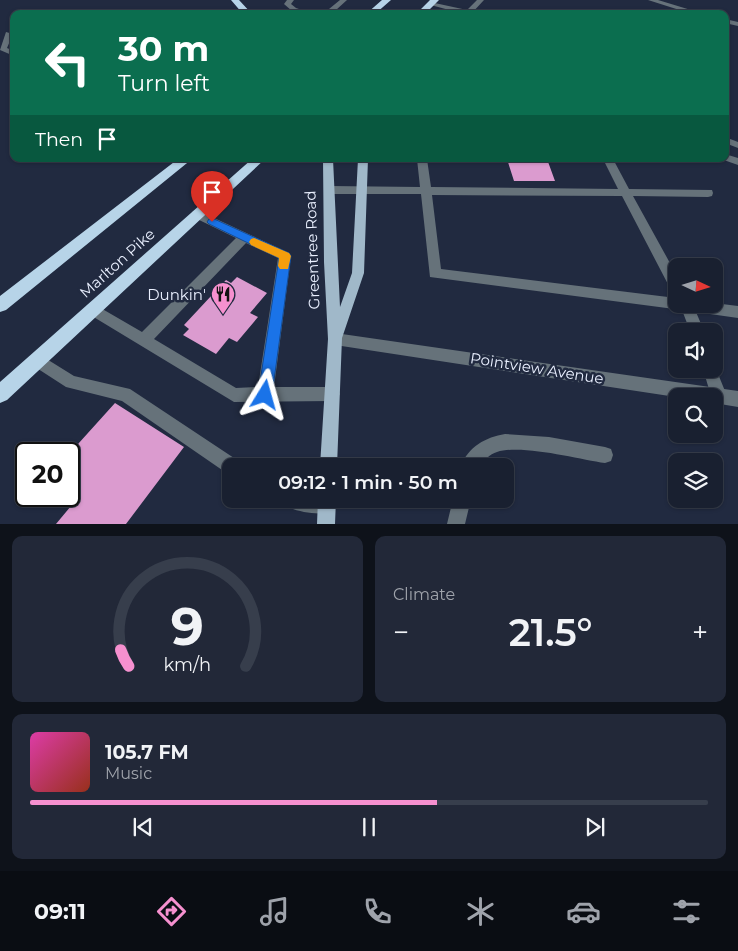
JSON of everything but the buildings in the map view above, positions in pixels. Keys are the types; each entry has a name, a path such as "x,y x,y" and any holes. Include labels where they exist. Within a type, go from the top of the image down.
{"highway":[{"path":"235,0 244,10"},
{"path":"375,10 387,0"},
{"path":"0,305 182,162"},
{"name":"Marlton Pike","path":"0,394 256,162"}],"main road":[{"name":"Greentree Road","path":"328,162 335,339 329,458"},
{"name":"Greentree Road","path":"335,339 358,274 363,162"},
{"path":"326,524 327,508"}],"street":[{"path":"291,0 287,4 290,8 297,10"},
{"path":"331,10 344,0"},
{"path":"471,10 481,0"},
{"path":"652,0 687,10"},
{"path":"432,2 458,10"},
{"path":"10,38 3,49 10,52"},
{"path":"422,162 435,273 668,303"},
{"path":"610,162 668,271"},
{"path":"328,190 708,193"},
{"path":"197,214 285,256 265,395"},
{"path":"143,340 244,237"},
{"path":"92,309 234,395 332,394"},
{"path":"723,310 738,312"},
{"name":"Pointview Avenue","path":"335,339 668,389"},
{"path":"37,360 71,382 125,394 222,460"},
{"name":"Pointview Avenue","path":"723,397 738,399"},
{"path":"475,458 478,454 495,444 516,442 605,455"},
{"path":"456,524 460,508"}],"slow traffic":[{"path":"254,242 285,256 284,266"}],"place":[{"name":"Dunkin'","path":"223,315"}],"route":[{"path":"212,222 285,256 265,395"}]}
